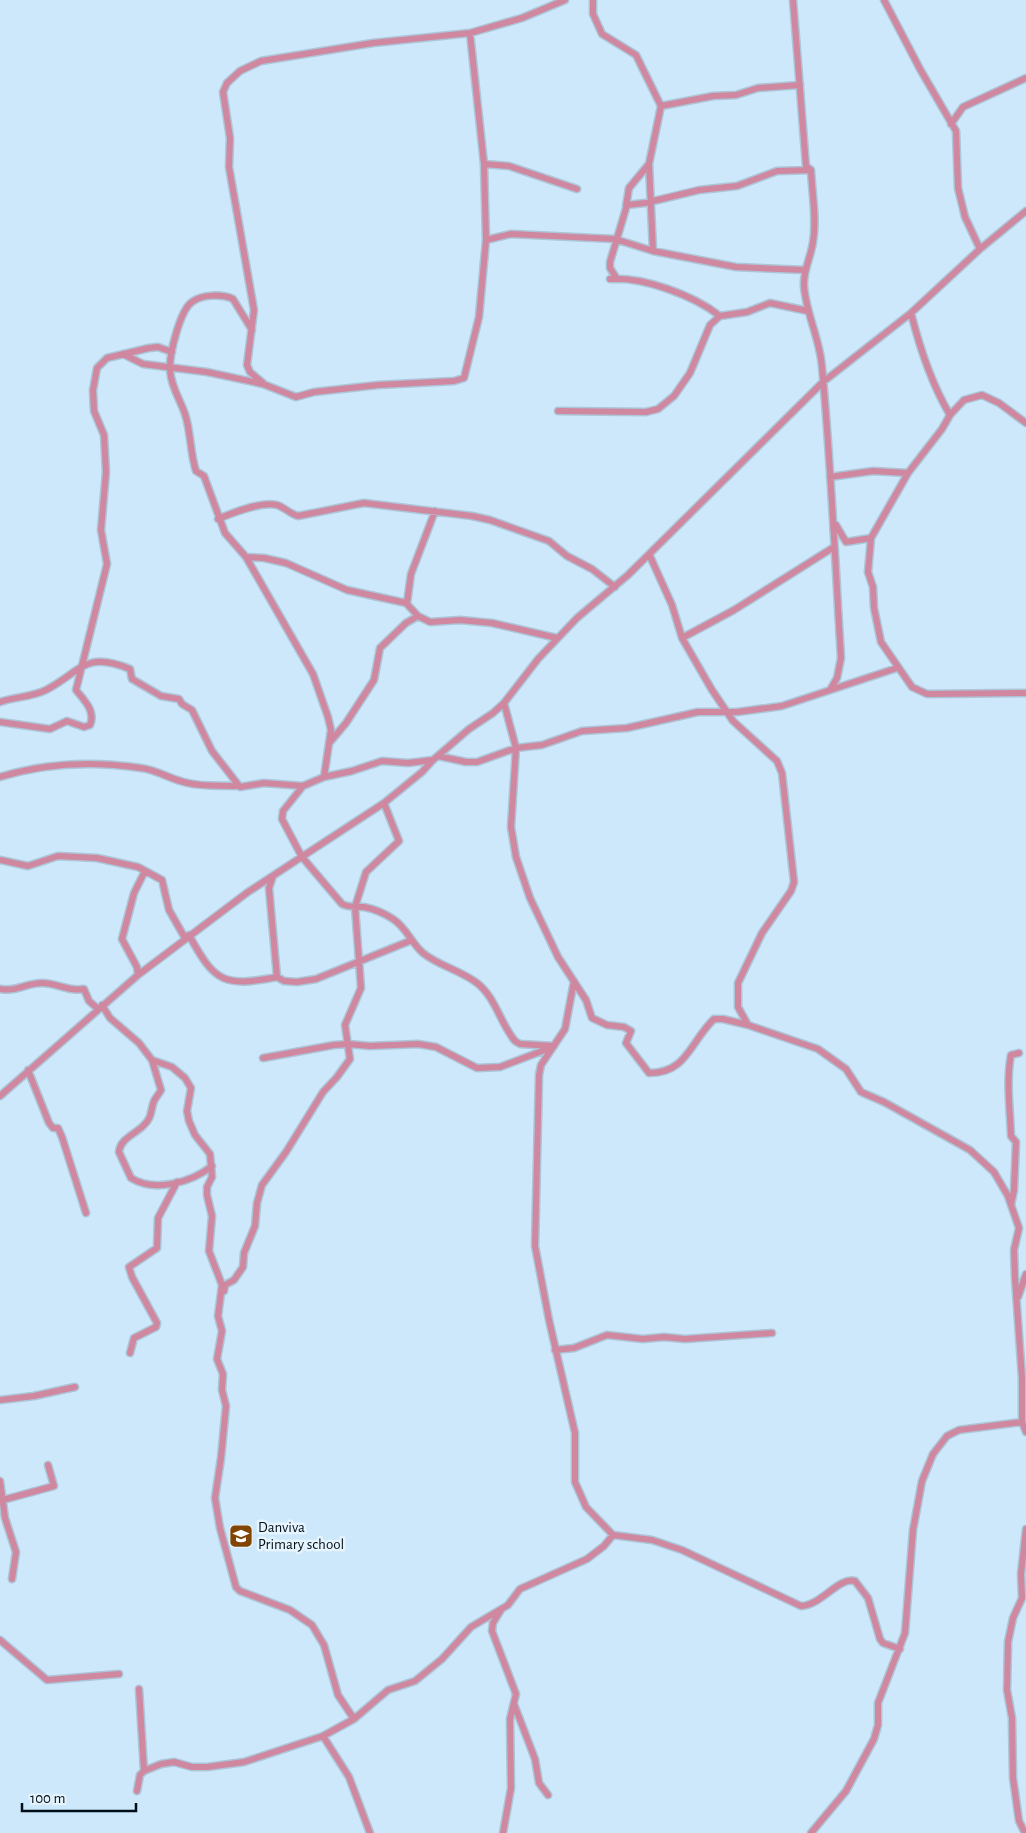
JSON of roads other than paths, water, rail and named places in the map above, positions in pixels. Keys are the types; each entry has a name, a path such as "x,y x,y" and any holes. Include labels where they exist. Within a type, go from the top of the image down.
{"street":[{"path":"263,384 250,372 247,365 254,310 230,167 230,138 223,92 227,83 240,71 261,61 373,43 470,33 522,18 565,0"},
{"path":"593,0 594,14 602,34 636,55 661,106 649,164 653,251"},
{"path":"793,0 806,166 811,170 814,240 805,270 804,286 808,312 818,345 823,382 834,522 841,658 837,678 830,690"},
{"path":"884,0 956,131 958,188 965,217 980,249"},
{"path":"122,354 143,364 212,373 263,384 296,397 314,392 370,385 454,381 464,378 467,375 482,295 486,240 484,164 470,33"},
{"path":"951,124 963,107 1026,78"},
{"path":"661,106 713,96 736,95 758,88 800,85"},
{"path":"484,164 509,166 577,189"},
{"path":"617,279 610,264 629,188 649,164"},
{"path":"626,206 699,190 737,186 777,171 811,170"},
{"path":"0,1096 100,1007 187,936 384,802 504,703 557,638 577,618 615,587 823,382 911,313 980,249 1026,211"},
{"path":"486,240 511,234 615,239 653,251 736,266 805,270"},
{"path":"610,279 661,287 710,309 720,316"},
{"path":"252,330 234,299 222,296 197,299 188,306 181,318 170,368 174,389 185,414 196,471 204,476 218,519 225,533 246,558 313,674 328,717 330,742 324,777"},
{"path":"558,411 646,412 658,409 669,401 684,381 710,325 720,316 750,311 770,303 808,312"},
{"path":"911,313 920,348 936,389 950,415"},
{"path":"0,722 50,728 67,721 84,727 88,726 92,720 90,709 76,690 107,564 101,530 106,472 104,435 94,412 93,386 100,363 107,358 158,347 172,352"},
{"path":"1026,423 999,403 982,395 964,400 950,415 942,429 908,473 871,538 868,572 873,587 874,608 881,642 915,690 927,694 1026,693"},
{"path":"830,477 882,471 908,473"},
{"path":"218,519 236,511 271,504 279,505 298,516 364,503 490,520 549,541 567,556 592,569 615,587"},
{"path":"407,603 412,574 435,512"},
{"path":"834,522 846,542 871,538"},
{"path":"682,638 734,610 834,547"},
{"path":"649,554 672,605 682,638 726,711 780,767 794,882 791,892 762,933 737,987 738,1007 748,1025"},
{"path":"246,558 264,558 286,563 347,590 407,603 418,616 436,623 460,620 492,623 557,638"},
{"path":"330,742 346,723 374,680 380,648 406,623 418,616"},
{"path":"0,702 44,691 82,666 96,661 118,664 130,669 132,679 161,696 179,699 198,718 212,752 237,786"},
{"path":"0,776 22,770 73,764 102,764 158,771 196,785 246,787 268,783 303,786 324,777 352,771 382,761 408,763 435,758 477,762 516,748 542,745 582,731 627,728 693,713 748,711 782,706 898,668"},
{"path":"504,703 516,748 511,816 516,857 530,898 549,939 586,1000 592,1018 607,1025 624,1027 631,1031 626,1043 649,1073 668,1071 678,1065 714,1019 748,1025 821,1051 846,1069 864,1094 884,1102 977,1154 994,1172 1011,1206 1019,1228 1014,1250 1024,1377 1022,1422 1026,1432"},
{"path":"303,786 284,811 282,817 291,840 302,857 342,904 376,910 386,915 402,926 428,957 458,970 481,987 490,996 515,1041 520,1044 554,1046"},
{"path":"354,1719 338,1695 324,1646 312,1625 290,1610 240,1591 236,1587 220,1528 215,1498 222,1458 226,1406 222,1390 222,1372 218,1359 222,1331 218,1314 225,1284 234,1280 243,1267 244,1253 255,1226 255,1212 262,1185 286,1152 323,1092 346,1067 350,1059 345,1025 361,988 355,907 366,872 399,841 384,802"},
{"path":"0,860 28,866 58,856 97,858 145,871 162,880 169,910 217,977 224,980 246,983 278,977 284,981 305,981 412,940"},
{"path":"138,975 137,967 122,939 134,893 145,871"},
{"path":"273,876 269,888 278,977"},
{"path":"574,981 565,1029 541,1065 537,1088 534,1216 535,1246 555,1350 568,1398 574,1433 576,1482 590,1514 613,1535 652,1540 682,1550 801,1606 818,1602 848,1580 855,1582 868,1598 880,1639 883,1643 900,1649"},
{"path":"0,990 13,991 41,983 57,985 73,991 84,989 89,1001 100,1007 132,1036 152,1060 161,1092 154,1101 153,1113 148,1121 120,1145 119,1152 134,1180 145,1184 178,1182 197,1177 212,1166"},
{"path":"262,1058 348,1044 370,1046 423,1044 436,1047 477,1068 500,1067 554,1046"},
{"path":"1011,1206 1014,1190 1016,1142 1011,1136 1010,1085 1007,1077 1011,1055 1019,1053"},
{"path":"152,1060 172,1067 189,1084 189,1121 195,1134 210,1154 212,1178 207,1190 212,1216 208,1251 219,1276 222,1296"},
{"path":"28,1070 48,1123 52,1128 58,1128 62,1137 86,1213"},
{"path":"130,1353 134,1338 156,1327 157,1323 129,1267 157,1248 158,1218 178,1182"},
{"path":"1017,1300 1026,1274"},
{"path":"555,1350 574,1348 608,1335 643,1339 664,1337 685,1339 772,1333"},
{"path":"0,1400 34,1396 75,1387"},
{"path":"811,1833 846,1790 874,1740 878,1725 878,1704 900,1649 906,1618 912,1530 922,1481 933,1454 947,1436 959,1430 1022,1422"},
{"path":"3,1500 54,1486 48,1465"},
{"path":"0,1481 5,1518 16,1552 12,1579"},
{"path":"1025,1833 1020,1821 1012,1772 1012,1718 1007,1690 1008,1642 1014,1618 1022,1598 1021,1574 1026,1529"},
{"path":"503,1833 511,1788 509,1756 512,1737 510,1720 515,1691 492,1632 493,1623 501,1610 520,1589 587,1559 604,1546 613,1535"},
{"path":"144,1771 171,1762 192,1767 244,1762 323,1736 354,1719 382,1694 415,1681 442,1659 471,1627 501,1610"},
{"path":"0,1640 47,1680 118,1674"},
{"path":"137,1791 139,1779 144,1771 139,1689"},
{"path":"514,1704 535,1759 539,1783 548,1794"},
{"path":"323,1736 349,1777 370,1833"}],"place":[{"name":"Danviva Primary school","path":"241,1536"}]}
